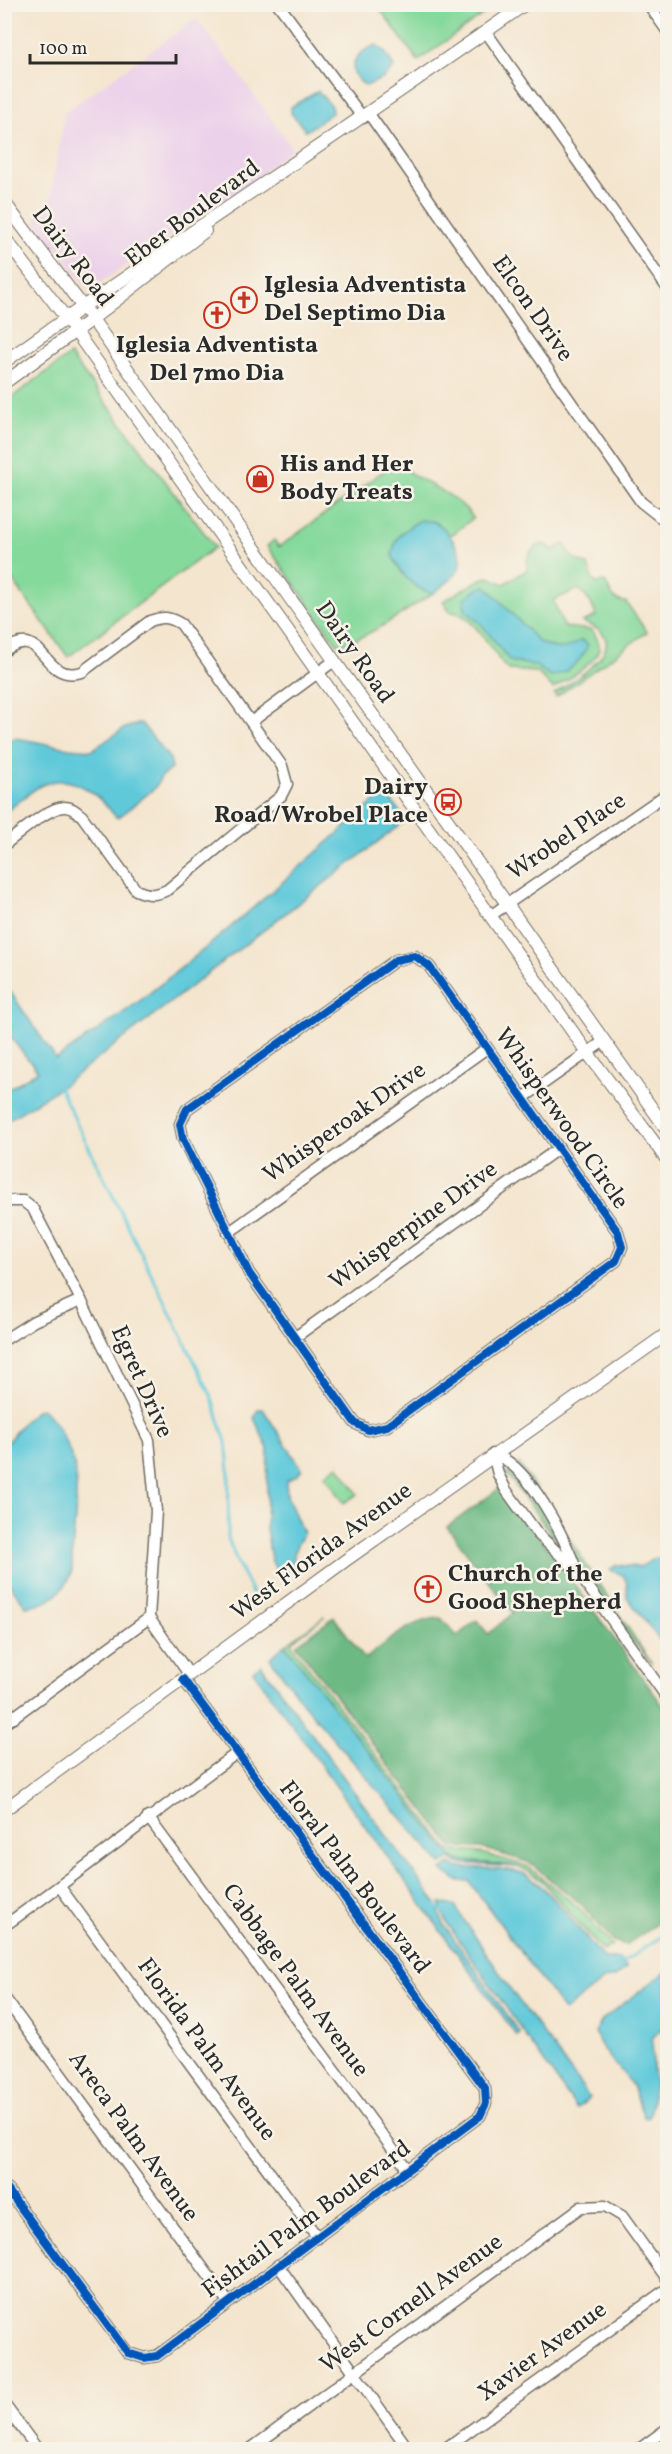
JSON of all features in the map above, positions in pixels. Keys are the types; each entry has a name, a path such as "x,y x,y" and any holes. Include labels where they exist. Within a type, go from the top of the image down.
{"street":[{"name":"Elcon Drive","path":"278,4 366,116 641,502 660,517 668,516"},
{"name":"Eber Boulevard","path":"4,362 179,239 366,116 525,4"},
{"path":"648,4 668,32"},
{"path":"486,32 668,289"},
{"name":"Eber Boulevard","path":"4,382 92,319 292,165"},
{"name":"Dairy Road","path":"4,202 92,319 668,1131"},
{"name":"Dairy Road","path":"4,237 66,318 587,1052 668,1161"},
{"path":"4,651 20,642 29,643 40,649 60,673 71,675 82,672 150,621 160,617 170,617 181,624 251,722 286,774 287,784 281,796 158,895 148,895 136,890 82,816 73,808 63,807 52,810 4,845"},
{"path":"251,722 334,661"},
{"name":"Wrobel Place","path":"490,916 668,793"},
{"name":"Whisperwood Circle","path":"415,956 429,966 487,1048 618,1232 622,1247 616,1261 597,1275 387,1426 368,1430 355,1423 249,1273 183,1140 180,1124 187,1109 396,960 415,956"},
{"name":"Whisperwood Circle","path":"523,1098 604,1041"},
{"name":"Whisperoak Drive","path":"228,1233 487,1048"},
{"name":"Whisperpine Drive","path":"294,1338 558,1148"},
{"name":"Egret Drive","path":"4,1201 23,1201 33,1209 81,1300 149,1440 156,1511 149,1618"},
{"path":"4,1340 34,1321 81,1300"},
{"name":"West Florida Avenue","path":"4,1810 493,1454 668,1333"},
{"path":"493,1454 498,1474 537,1533 577,1571 668,1699"},
{"path":"493,1454 503,1457 518,1468 568,1549 577,1571"},
{"path":"4,1705 9,1721 149,1618 186,1676"},
{"name":"Floral Palm Boulevard","path":"186,1676 237,1753 485,2088 486,2103"},
{"path":"4,1926 60,1887 148,1817 237,1753"},
{"name":"Cabbage Palm Avenue","path":"148,1817 408,2170"},
{"name":"Florida Palm Avenue","path":"60,1887 318,2238"},
{"name":"Areca Palm Avenue","path":"4,1997 228,2302"},
{"name":"Fishtail Palm Boulevard","path":"4,2185 128,2353 144,2358 157,2356 480,2116 486,2103"},
{"name":"West Cornell Avenue","path":"249,2450 581,2207 605,2206 622,2216 668,2280"},
{"path":"278,2265 409,2450"},
{"name":"Xavier Avenue","path":"443,2450 668,2288"},
{"path":"4,2404 38,2450"},
{"path":"638,2450 668,2428"}],"shaded area":[{"path":"196,19 232,64 292,148 254,180 89,290 35,221 50,199 65,112"}],"green space":[{"path":"377,5 496,5 418,61"},
{"path":"70,355 215,547 68,657 5,570 4,403"},
{"path":"396,462 405,470 456,500 473,518 453,534 447,534 436,523 392,555 399,568 413,584 433,593 372,632 337,644 267,546 274,540 279,547"},
{"path":"544,544 554,550 564,544 573,558 588,565 592,579 596,583 605,582 617,600 626,602 647,632 556,697 554,694 589,669 605,649 606,639 599,630 582,622 596,616 591,603 579,589 553,600 564,627 592,630 599,648 587,665 553,689 537,672 509,670 505,667 474,625 466,618 449,611 443,601 481,579 489,577 504,584 527,570 530,553"},
{"path":"519,1463 652,1664 613,1618 506,1473"},
{"path":"338,1465 358,1494 344,1503 325,1475"},
{"path":"500,1488 550,1551 667,1711 667,1917 626,1945 613,1941 581,1904 528,1862 481,1848 452,1847 296,1645 334,1617 365,1659 400,1632 430,1619 441,1618 457,1636 477,1620 488,1634 513,1613 447,1527"},
{"path":"325,1616 293,1641 292,1646 449,1850 481,1853 527,1866 578,1907 612,1945 603,1951 543,1882 528,1871 515,1866 455,1860 445,1850 285,1645"}],"water":[{"path":"376,45 385,52 394,67 384,78 366,86 355,74 354,63 362,53"},
{"path":"318,91 331,106 332,113 306,131 291,113 291,107"},
{"path":"420,520 435,522 439,525 454,541 460,555 460,566 455,574 433,593 413,584 399,568 392,555 401,534"},
{"path":"486,586 539,642 550,647 565,648 581,640 588,645 582,656 568,670 550,676 536,666 510,661 482,625 465,610 464,599 479,588"},
{"path":"141,723 170,759 172,768 161,777 155,788 119,817 116,817 102,801 84,788 65,781 44,784 5,812 5,740 16,738 92,750 125,728"},
{"path":"385,792 406,820 61,1087 5,1122 5,1091 38,1071 5,1031 5,984 56,1059 131,1007 204,949"},
{"path":"42,1409 60,1431 75,1470 76,1501 72,1570 66,1584 55,1596 41,1603 26,1606 5,1578 5,1445 24,1421 37,1410"},
{"path":"258,1409 263,1409 302,1469 286,1481 287,1496 303,1533 296,1547 292,1565 283,1576 277,1572 271,1559 266,1528 268,1449 254,1418"},
{"path":"656,1558 667,1564 667,1650 627,1597 627,1583 623,1575 610,1570 616,1565 640,1567"},
{"path":"285,1645 454,1860 518,1867 457,1863 450,1859 441,1864 303,1703 270,1658"},
{"path":"261,1665 436,1903 444,1925 520,2034 517,2036 253,1671"},
{"path":"450,1864 456,1867 501,1869 525,1874 544,1888 604,1959 619,1959 627,1968 614,1977 605,1979 564,2011 469,1881 458,1881 442,1870"},
{"path":"440,1904 454,1905 511,1990 583,2088 589,2098 577,2109 447,1923"},
{"path":"667,1971 667,2024 652,2038 654,2088 648,2118 644,2117 632,2086 606,2053 595,2032 603,2019"}],"waterway":[{"path":"59,1087 211,1395 226,1442 229,1470 228,1538 257,1603"},
{"path":"433,1903 443,1912"},
{"path":"619,1965 668,1932"}],"cycle path":[{"path":"415,956 429,966 618,1232 622,1247 616,1261 387,1426 368,1430 355,1423 249,1273 183,1139 180,1124 187,1109 396,960 415,956"},
{"path":"4,2185 128,2353 144,2358 157,2356 480,2116 486,2103 485,2088 183,1679"}],"place":[{"name":"Iglesia Adventista Del Septimo Dia","path":"244,300"},
{"name":"Iglesia Adventista Del 7mo Dia","path":"217,315"},
{"name":"His and Her Body Treats","path":"260,479"},
{"name":"Dairy Road/Wrobel Place","path":"448,802"},
{"name":"Church of the Good Shepherd","path":"428,1589"}]}
